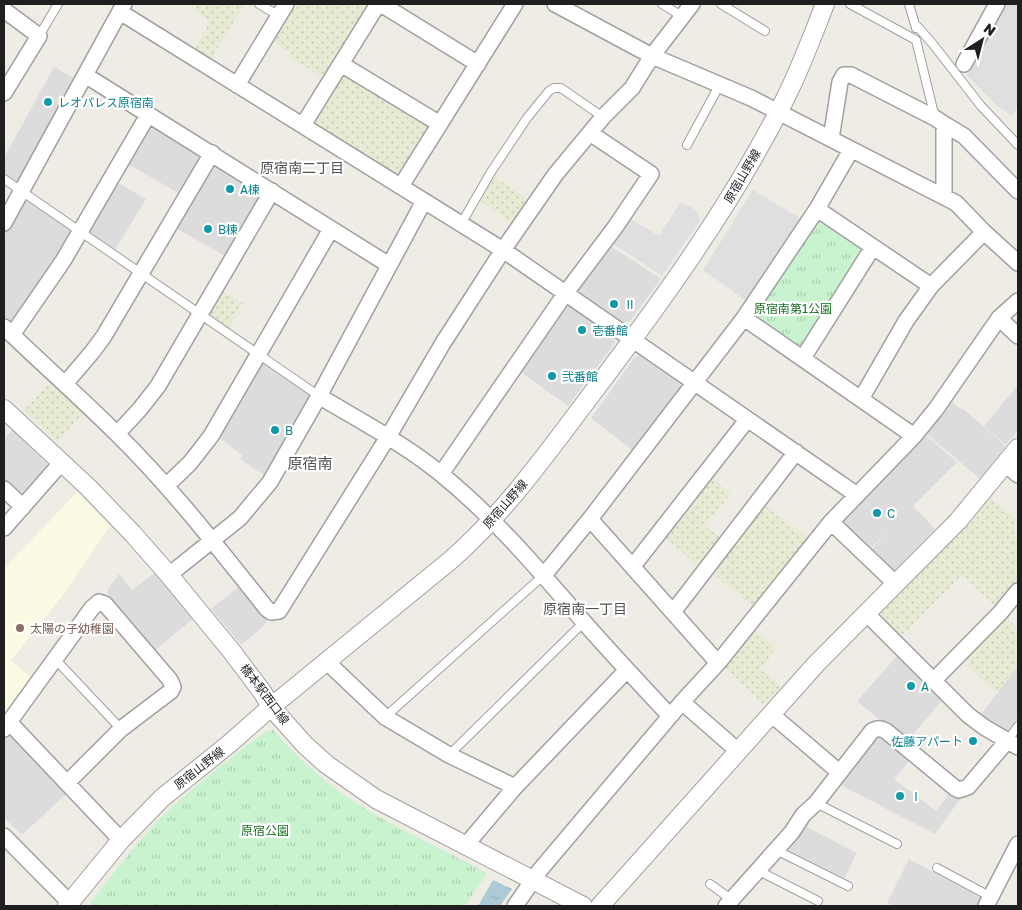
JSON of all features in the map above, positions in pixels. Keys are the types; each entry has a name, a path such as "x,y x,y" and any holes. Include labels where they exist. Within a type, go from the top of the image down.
{"street":[{"path":"303,125 380,4 478,64"},
{"path":"401,186 515,4"},
{"path":"555,4 652,56 720,84 778,112 956,203 1018,263"},
{"path":"148,114 48,284 8,331 117,434 166,486 267,609 271,612 279,611 388,437 443,343 503,250 555,176 603,117 632,88 652,56 692,4"},
{"name":"原宿山野線","path":"70,905 120,840 162,798 452,559 493,520 518,491 688,263 718,216 778,112 804,57 825,4"},
{"path":"964,64 997,4"},
{"path":"4,223 122,8 237,85 503,250 857,495"},
{"path":"4,10 39,36 4,94"},
{"path":"237,85 282,10"},
{"path":"341,64 440,124"},
{"path":"85,75 389,265"},
{"path":"831,139 841,78 851,75 940,121 964,136 1018,191"},
{"path":"940,121 944,197"},
{"path":"441,474 565,294 616,226 651,174 590,133"},
{"path":"544,575 590,519 744,318 817,209 851,150"},
{"path":"65,384 94,351 212,153"},
{"path":"117,434 158,386 272,191"},
{"path":"169,574 240,518 276,473 424,201"},
{"path":"817,209 931,286"},
{"path":"166,486 201,451 331,229"},
{"path":"861,399 906,321 931,286 984,232"},
{"path":"802,358 873,247"},
{"path":"515,906 532,880 718,662 832,522 914,436 936,409 999,318 1018,301"},
{"path":"744,318 914,436"},
{"path":"999,318 1018,336"},
{"path":"319,396 415,454 441,474 493,520 670,716"},
{"name":"橋本駅西口線","path":"4,409 89,488 169,574 248,671 271,707 306,745 346,779 376,798 583,906"},
{"path":"633,566 747,420"},
{"path":"600,906 771,714 866,613 1012,469 1018,448"},
{"path":"673,612 796,452"},
{"path":"4,528 62,462"},
{"path":"4,489 23,507"},
{"path":"590,519 718,662"},
{"path":"832,522 896,584"},
{"path":"934,680 1000,613 1018,591"},
{"path":"67,783 121,728 171,691 172,684 111,609 101,602 94,605 6,725 67,783 120,840"},
{"path":"729,903 792,832 803,815 816,803 872,731 881,728 954,788 964,789 1013,744 968,715 866,613"},
{"path":"326,661 385,717 449,755 515,787"},
{"path":"466,845 515,787 627,670"},
{"path":"682,702 738,751"},
{"path":"771,714 839,772"},
{"path":"4,836 70,905"},
{"path":"988,902 1015,860 1018,844"}],"lane":[{"path":"39,36 58,4"},
{"path":"259,4 282,10"},
{"path":"662,4 683,18"},
{"path":"721,4 765,31"},
{"path":"850,4 916,40"},
{"path":"909,4 916,25 916,40 940,121"},
{"path":"916,25 981,106 1018,145"},
{"path":"687,145 720,84"},
{"path":"461,224 491,172 527,118 550,91 554,88 560,88 603,117"},
{"path":"4,179 319,396"},
{"path":"385,717 544,575"},
{"path":"449,755 584,622"},
{"path":"55,659 121,728"},
{"path":"1013,744 1018,726"},
{"path":"816,803 898,844"},
{"path":"776,850 848,886"},
{"path":"937,868 988,902"},
{"path":"759,870 818,901"},
{"path":"710,884 729,903"}],"shaded area":[{"path":"197,4 245,4 211,59 194,49 210,21 194,10"},
{"path":"294,4 370,4 324,79 288,56 290,53 271,41"},
{"path":"1006,4 1018,4 1018,106 1012,116 996,105 967,75"},
{"path":"54,67 76,79 19,180 13,181 4,174 4,158"},
{"path":"347,72 429,123 430,129 403,173 396,176 313,125 312,120 341,74"},
{"path":"154,125 199,153 201,160 180,194 126,163 147,127"},
{"path":"216,164 261,191 262,197 227,257 174,227 209,167"},
{"path":"494,176 529,200 513,224 479,200"},
{"path":"115,181 146,199 115,250 90,234 88,227"},
{"path":"753,190 801,219 748,302 703,270"},
{"path":"28,200 72,230 72,235 15,322 10,322 4,317 4,236 23,202"},
{"path":"681,202 696,210 700,221 662,276 611,242 629,218 659,236"},
{"path":"609,245 661,279 630,321 621,325 577,293 578,287"},
{"path":"221,290 243,303 229,328 209,315 209,310"},
{"path":"570,304 613,335 615,343 568,406 518,370 563,305"},
{"path":"641,356 680,384 680,389 632,450 591,418 635,357"},
{"path":"265,363 309,392 310,398 265,476 240,459 242,455 217,436 259,365"},
{"path":"53,380 82,409 82,415 57,442 23,411"},
{"path":"1018,385 1018,430 1006,445 984,426"},
{"path":"950,400 1006,446 980,479 926,433"},
{"path":"12,430 47,464 47,470 25,493 16,493 4,481 4,440"},
{"path":"924,434 957,462 913,506 935,529 895,570 888,570 870,551 889,530 869,550 844,525 844,519"},
{"path":"710,476 731,493 705,526 723,540 700,568 664,536"},
{"name":"太陽の子幼稚園","path":"77,492 110,526 63,595 11,661 32,678 4,716 4,569"},
{"path":"991,498 1018,521 1014,527 1018,531 1018,582 996,607 962,575 900,636 881,616 882,612 954,539"},
{"path":"764,505 809,539 755,608 712,573"},
{"path":"155,573 193,619 154,651 108,594 108,589 119,574 132,590"},
{"path":"241,585 267,619 265,625 241,645 211,609"},
{"path":"1004,617 1018,627 1018,665 996,694 967,666 970,662 965,657"},
{"path":"755,630 777,648 760,668 781,687 764,705 724,666"},
{"path":"898,655 943,699 907,742 857,701"},
{"path":"1018,666 1018,717 1006,733 980,716"},
{"path":"883,734 912,758 894,779 936,811 951,791 961,798 935,834 835,782 876,736"},
{"path":"15,736 68,792 22,835 4,818 4,740 6,737"},
{"path":"801,824 857,853 844,879 789,851 788,843"},
{"path":"909,859 985,900 981,906 894,906 887,903"}],"green space":[{"name":"原宿南第1公園","path":"817,209 873,247 803,358 744,318"},
{"name":"原宿公園","path":"273,730 313,771 346,796 385,820 487,873 465,906 91,906 91,902 130,853 173,806 206,777 253,741 265,732"}],"water":[{"path":"493,880 512,889 500,906 478,906"}],"place":[{"name":"レオパレス原宿南","path":"48,102"},
{"name":"A棟","path":"230,189"},
{"name":"B棟","path":"208,229"},
{"name":"Ⅱ","path":"614,304"},
{"name":"壱番館","path":"582,330"},
{"name":"弐番館","path":"552,376"},
{"name":"B","path":"275,430"},
{"name":"C","path":"877,513"},
{"name":"太陽の子幼稚園","path":"20,628"},
{"name":"A","path":"911,686"},
{"name":"佐藤アパート","path":"973,741"},
{"name":"Ⅰ","path":"900,796"}],"district":[{"name":"原宿南二丁目","path":"302,167"},
{"name":"原宿南","path":"310,463"},
{"name":"原宿南一丁目","path":"585,608"}]}
